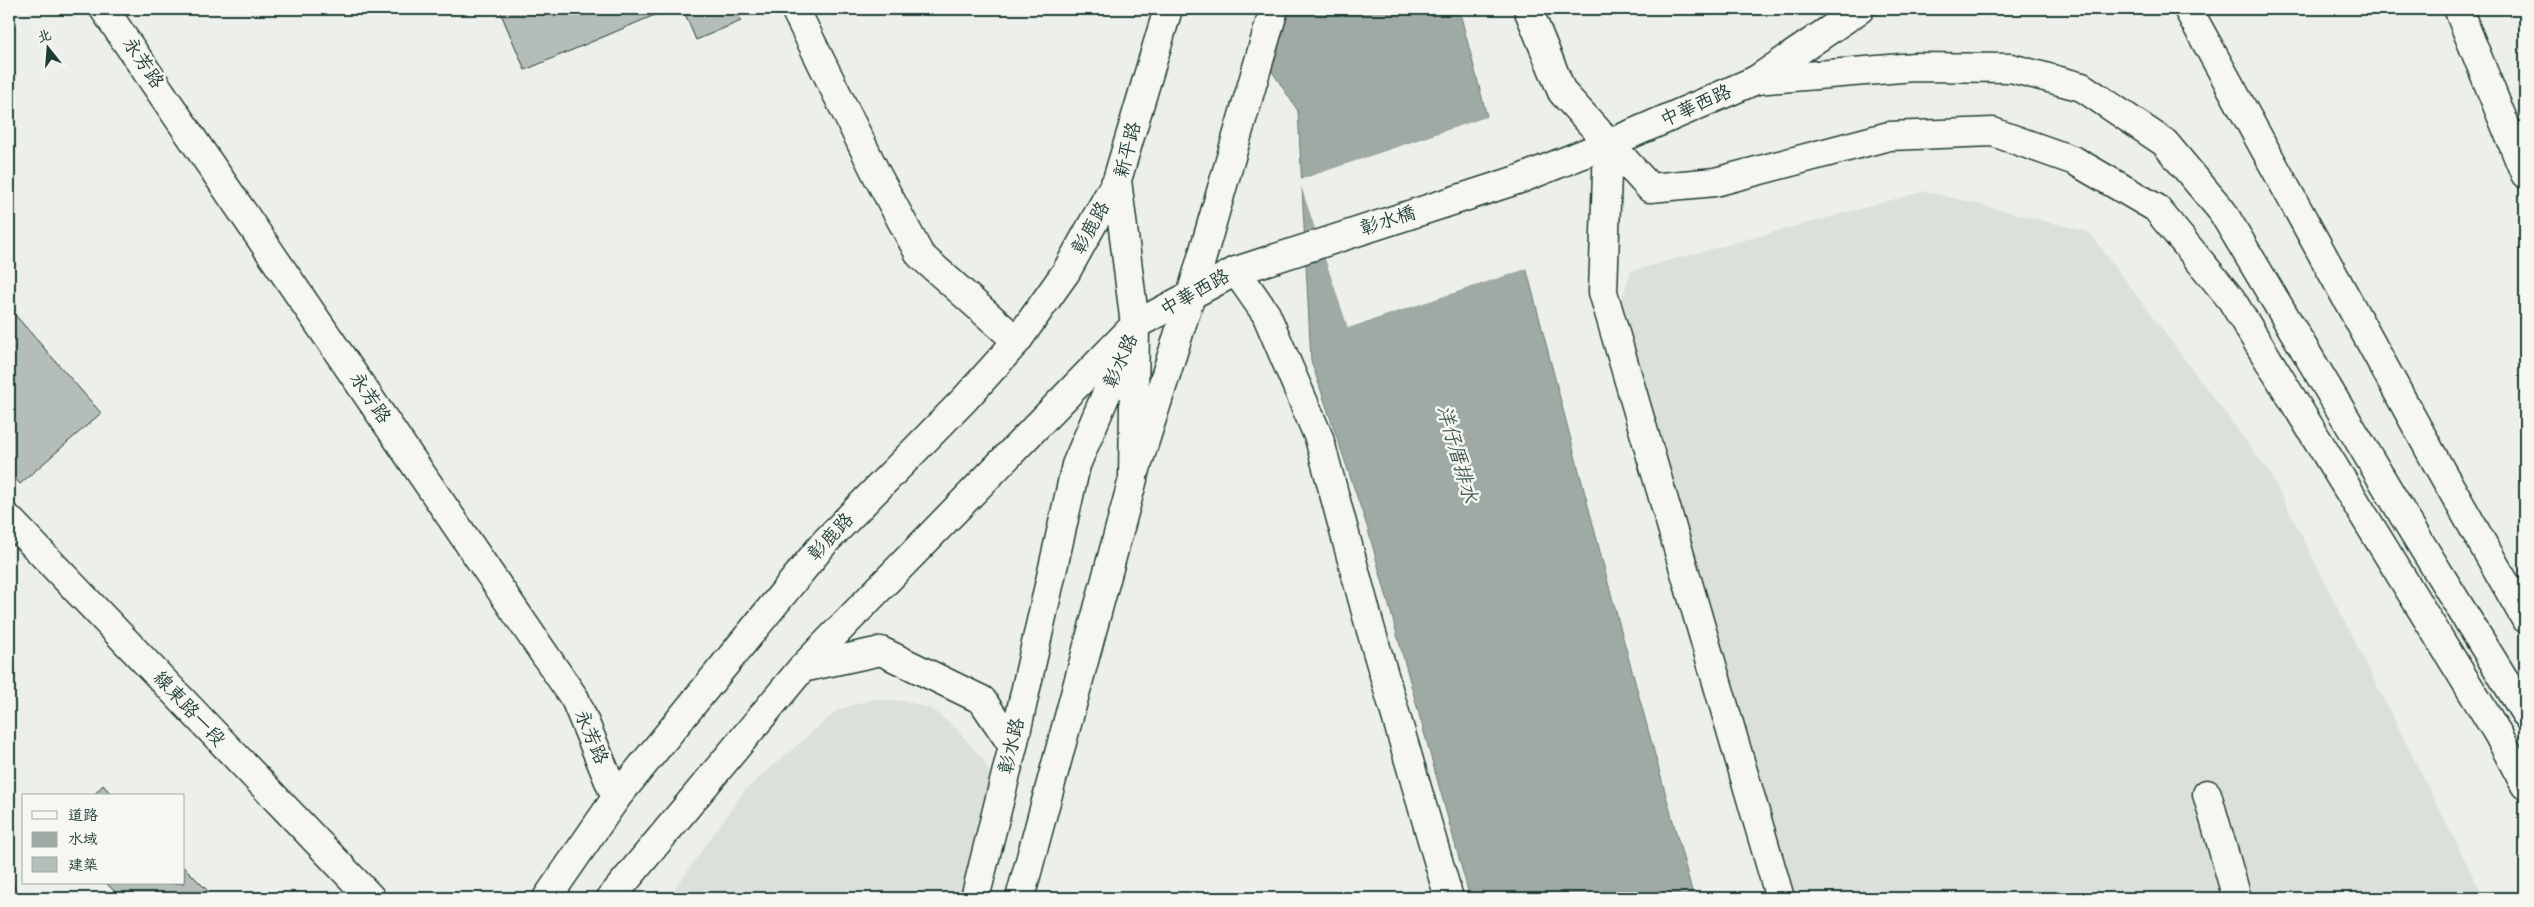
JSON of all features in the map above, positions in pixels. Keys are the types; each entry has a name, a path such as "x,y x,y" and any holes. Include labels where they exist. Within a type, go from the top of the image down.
{"main road":[{"name":"永芳路","path":"104,9 574,699 616,798"},
{"path":"795,9 877,175 920,255 1017,341"},
{"name":"新平路","path":"1135,326 1117,180 1168,9"},
{"path":"1133,479 1191,296 1274,9"},
{"path":"1528,9 1562,92 1650,188 1714,182 1889,136 1993,132 2075,161 2156,208 2231,298 2498,734 2525,785"},
{"name":"中華西路","path":"1520,179 1608,144 1756,80 1860,9"},
{"path":"2188,9 2440,469 2525,618"},
{"path":"2458,9 2525,174"},
{"path":"1756,80 1914,66 2011,68 2082,87 2165,143 2222,211 2408,524 2525,713"},
{"path":"1608,144 1603,292 1780,898"},
{"name":"彰水橋","path":"1246,267 1520,179"},
{"name":"彰鹿路","path":"547,898 616,798 825,542 964,400 1017,341 1066,272 1117,180"},
{"path":"1246,267 1319,438 1370,627 1449,898"},
{"name":"中華西路","path":"1135,326 1246,267"},
{"path":"611,898 802,668 1135,326"},
{"name":"彰水路","path":"1020,898 1133,479 1135,326"},
{"name":"彰水路","path":"974,898 1013,746 1076,465 1135,326"},
{"name":"線東路一段","path":"9,519 370,898"},
{"path":"802,668 881,651 982,700 1013,746"},
{"path":"2207,794 2237,898"}],"shaded area":[{"path":"1925,191 2089,232 2270,473 2484,898 1791,898 1621,302 1631,271"},
{"path":"875,699 906,701 932,709 955,727 983,759 996,788 968,898 668,898 745,790 839,709"}],"water":[{"name":"洋仔厝排水","path":"1231,9 1459,9 1610,590 1694,898 1470,898 1367,526 1311,361 1298,111"}],"pier":[{"path":"1275,9 1261,60 1229,10"},
{"path":"1489,116 1529,268 1348,328 1299,180"}],"building":[{"path":"499,9 669,9 525,70"},
{"path":"683,9 736,9 741,21 696,40"},
{"path":"9,308 101,413 20,484 9,472"},
{"path":"103,785 111,794 95,794"},
{"path":"9,864 17,898 9,898"},
{"path":"185,868 215,898 121,898 107,884 185,884"}]}
